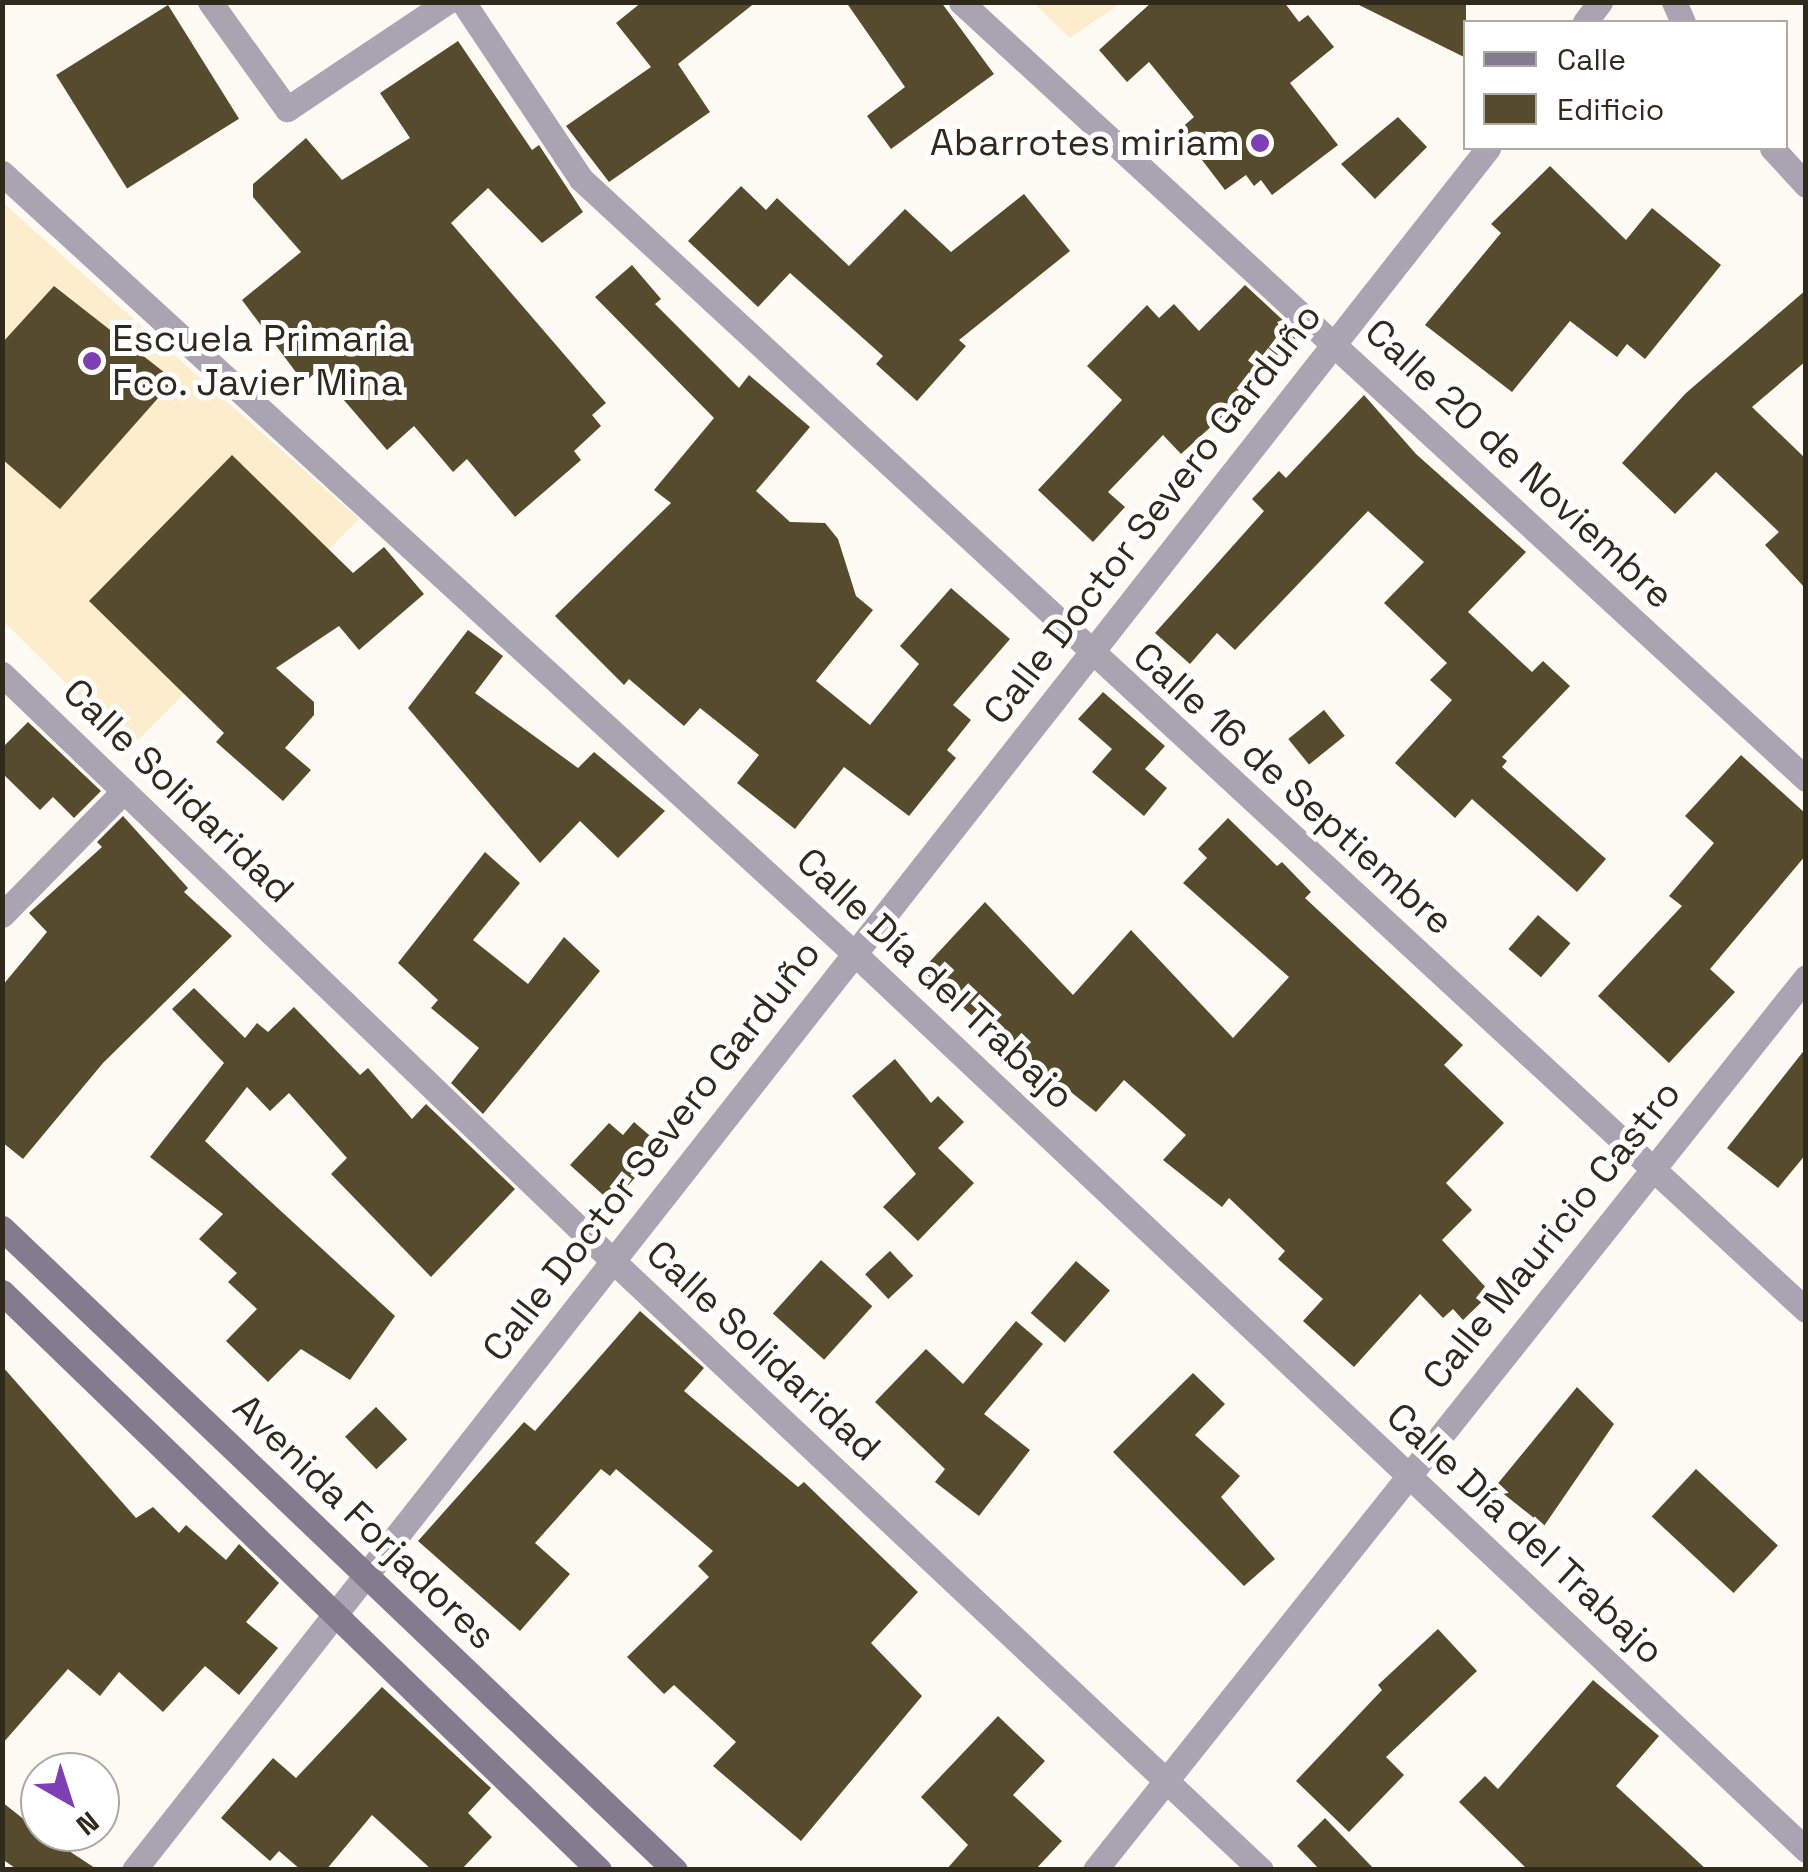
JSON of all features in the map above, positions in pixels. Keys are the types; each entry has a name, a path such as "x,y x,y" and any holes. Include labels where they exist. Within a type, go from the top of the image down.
{"main road":[{"name":"Avenida Forjadores","path":"2,1228 675,1870"},
{"path":"2,1292 599,1870"}],"street":[{"path":"210,2 286,109 447,2"},
{"name":"Calle 16 de Septiembre","path":"463,2 581,179 1091,654 1806,1310"},
{"name":"Calle 20 de Noviembre","path":"960,2 1806,778"},
{"name":"Calle Doctor Severo Garduño","path":"134,1870 1486,150"},
{"path":"1774,150 1806,185"},
{"name":"Calle Día del Trabajo","path":"2,173 854,954 1806,1850"},
{"name":"Calle Solidaridad","path":"2,674 613,1262 1260,1870"},
{"path":"2,915 124,790"},
{"name":"Calle Mauricio Castro","path":"1096,1870 1406,1474 1656,1170 1806,978"}],"shaded area":[{"path":"1034,3 1121,3 1070,38"},
{"name":"Escuela Primaria Fco. Javier Mina","path":"2,202 359,519 131,747 3,621"}],"building":[{"path":"642,2 756,2 678,64 710,112 609,182 566,126 651,67 616,23"},
{"path":"846,2 941,2 994,74 891,149 867,116 905,87"},
{"path":"1152,2 1284,2 1299,22 1308,15 1334,47 1290,83 1338,145 1272,195 1261,180 1254,186 1246,175 1225,190 1179,130 1194,117 1149,62 1127,82 1099,50"},
{"path":"1353,2 1466,2 1463,57"},
{"path":"168,5 239,119 127,189 56,75"},
{"path":"458,41 532,150 539,145 583,212 542,243 488,188 451,223 606,403 592,415 601,426 574,451 581,460 515,517 467,459 453,472 414,426 387,450 318,370 304,383 242,300 301,252 253,197 253,184 306,138 342,180 410,138 380,93"},
{"path":"1398,117 1427,147 1375,199 1341,164"},
{"path":"1550,166 1626,240 1652,208 1721,265 1645,359 1627,344 1617,357 1570,321 1512,392 1425,325 1501,233 1491,224"},
{"path":"741,186 766,210 777,198 849,266 905,209 951,252 1024,194 1070,251 959,340 966,346 917,401 876,364 883,356 790,273 758,307 688,241"},
{"path":"632,265 661,299 655,304 739,388 749,375 810,427 756,491 790,522 825,523 838,539 856,596 873,610 816,681 870,725 919,664 900,646 951,588 1010,639 953,705 971,720 947,750 956,758 909,816 844,767 795,829 737,783 759,755 700,708 684,726 629,679 624,685 555,616 671,503 654,490 714,418 595,297"},
{"path":"1245,285 1299,335 1255,376 1260,382 1181,454 1163,435 1108,492 1125,507 1093,542 1038,490 1122,400 1087,366 1147,305 1159,318 1174,304 1199,331"},
{"path":"54,286 174,380 60,509 2,459 2,343"},
{"path":"1806,290 1806,361 1752,407 1806,459 1806,589 1765,545 1779,532 1716,472 1675,514 1622,463 1686,393"},
{"path":"1364,395 1416,454 1526,552 1468,612 1532,672 1543,661 1570,686 1502,757 1507,761 1502,767 1606,859 1577,892 1472,799 1455,818 1395,763 1452,700 1430,680 1447,663 1384,603 1424,562 1368,511 1235,650 1217,633 1190,664 1155,633 1264,511 1252,499 1279,471 1286,478"},
{"path":"232,455 353,573 384,547 424,594 359,650 339,626 276,668 314,702 314,715 285,748 311,770 283,801 216,742 224,733 89,601"},
{"path":"468,630 503,656 475,693 578,768 594,752 665,811 618,858 580,821 540,863 408,708"},
{"path":"1103,692 1165,746 1145,769 1167,788 1144,816 1092,772 1112,749 1078,719"},
{"path":"1324,710 1345,736 1309,765 1288,739"},
{"path":"28,722 101,791 74,818 53,797 40,810 2,773 2,748"},
{"path":"1741,755 1806,814 1806,855 1710,969 1735,992 1669,1063 1598,996 1682,906 1669,896 1714,843 1685,816"},
{"path":"123,816 188,888 184,892 232,936 103,1063 23,1159 2,1142 2,986 47,932 29,913 102,847 97,842"},
{"path":"1228,818 1277,866 1282,862 1311,892 1305,898 1463,1045 1444,1065 1504,1123 1446,1183 1472,1210 1442,1240 1491,1293 1463,1320 1453,1309 1443,1318 1420,1294 1354,1367 1303,1321 1323,1299 1278,1259 1285,1251 1229,1198 1222,1207 1163,1160 1186,1135 1124,1080 1096,1112 1018,1050 1014,1054 922,970 985,902 1073,995 1131,930 1233,1038 1289,977 1183,883 1207,858 1198,849"},
{"path":"485,852 520,883 473,940 528,984 564,937 600,971 483,1114 451,1083 479,1048 431,1008 438,1000 398,963"},
{"path":"1538,915 1570,943 1541,977 1508,949"},
{"path":"194,988 245,1038 257,1023 268,1032 294,1007 360,1075 368,1068 412,1119 426,1104 515,1189 431,1277 331,1174 347,1158 289,1093 270,1111 247,1087 205,1141 395,1316 350,1380 301,1349 268,1382 226,1341 257,1309 228,1282 237,1273 199,1239 223,1214 150,1157 224,1063 172,1009"},
{"path":"1806,1048 1806,1154 1778,1188 1727,1148"},
{"path":"895,1059 931,1103 938,1096 964,1122 938,1148 974,1183 918,1241 883,1207 916,1174 852,1096"},
{"path":"634,1122 663,1147 612,1203 570,1165 609,1123 623,1135"},
{"path":"890,1251 913,1276 888,1299 865,1274"},
{"path":"821,1260 872,1306 824,1360 773,1314"},
{"path":"1076,1261 1110,1291 1065,1343 1031,1313"},
{"path":"640,1311 704,1368 684,1391 798,1487 804,1482 918,1592 871,1643 922,1696 801,1841 713,1766 736,1742 674,1685 664,1694 627,1657 709,1577 698,1566 713,1551 616,1469 610,1476 601,1469 535,1543 570,1574 520,1631 418,1541 524,1422 535,1431"},
{"path":"1016,1321 1043,1344 984,1414 1030,1450 979,1516 935,1482 945,1469 875,1402 926,1349 963,1384"},
{"path":"2,1366 136,1518 153,1507 179,1533 186,1525 226,1560 239,1544 279,1583 246,1622 278,1648 239,1695 205,1666 163,1712 119,1672 100,1696 68,1669 2,1744"},
{"path":"1193,1373 1225,1404 1195,1435 1240,1476 1221,1497 1275,1559 1244,1586 1113,1452"},
{"path":"1577,1387 1614,1424 1544,1526 1495,1487"},
{"path":"376,1407 407,1439 376,1469 345,1437"},
{"path":"1696,1469 1778,1545 1734,1593 1652,1517"},
{"path":"1438,1629 1477,1671 1386,1757 1404,1775 1349,1832 1296,1781 1382,1690 1378,1685"},
{"path":"1593,1680 1659,1736 1616,1786 1707,1870 1528,1870 1459,1802 1485,1776 1498,1789"},
{"path":"382,1687 491,1788 468,1813 492,1837 461,1870 432,1870 372,1815 326,1870 301,1870 279,1851 270,1861 221,1818 273,1758 296,1778"},
{"path":"998,1716 1045,1761 1013,1795 1062,1841 1035,1870 946,1870 968,1845 921,1797"},
{"path":"2,1802 20,1816 20,1852 71,1852 98,1870 18,1870 2,1859"},
{"path":"1325,1818 1375,1870 1320,1870 1297,1846"}],"place":[{"name":"Abarrotes miriam","path":"1260,143"},
{"name":"Escuela Primaria Fco. Javier Mina","path":"92,361"}]}
